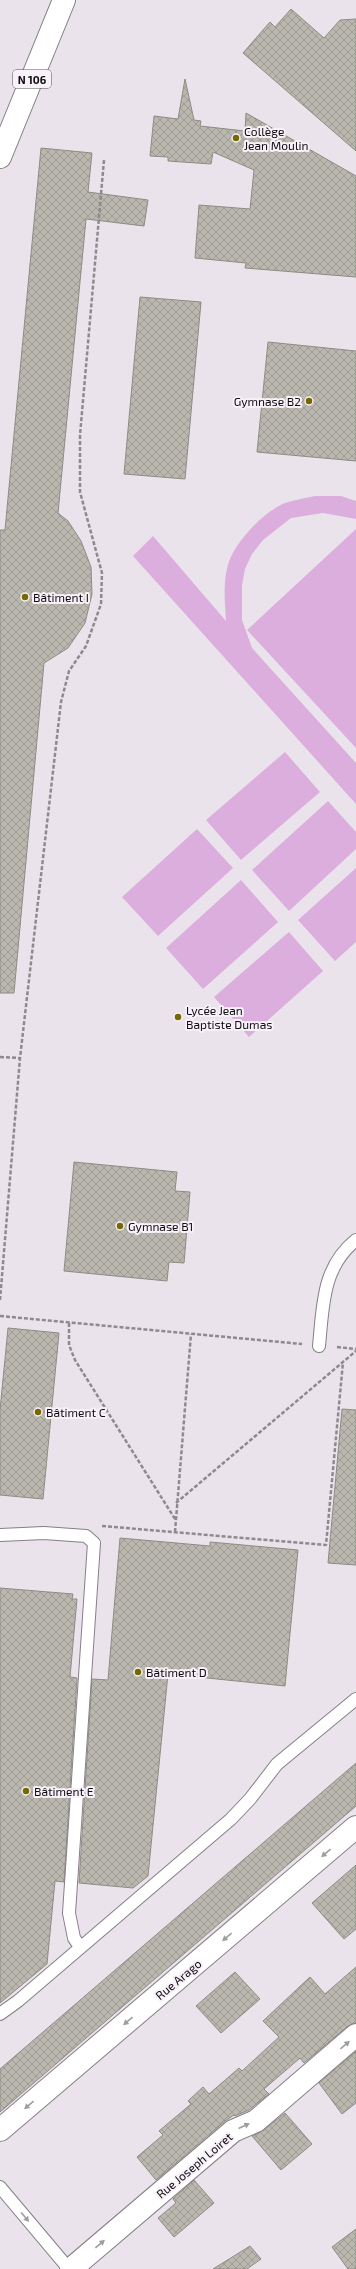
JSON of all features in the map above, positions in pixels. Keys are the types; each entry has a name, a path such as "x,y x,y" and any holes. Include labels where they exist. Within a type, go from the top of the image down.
{"street":[{"name":"N 106","path":"0,157 64,0"},
{"name":"Rue Arago","path":"0,2130 356,1827"},
{"name":"Rue Joseph Loiret","path":"70,2269 233,2131 256,2121 356,2035"}],"lane":[{"path":"319,1346 326,1283 333,1267 344,1251 356,1240"},
{"path":"0,1536 44,1534 86,1536 94,1543 69,1913 74,1938 80,1947"},
{"path":"0,2014 18,2001 231,1819 250,1800 277,1764 356,1699"},
{"path":"0,2187 70,2269"}],"path":[{"path":"0,1300 20,1058 61,702 69,671 86,646 101,604 102,573 80,492 80,435 104,160"},
{"path":"0,1057 20,1058"},
{"path":"0,1316 356,1350"},
{"path":"69,1323 69,1345 75,1360 175,1518"},
{"path":"174,1532 191,1334"},
{"path":"176,1503 356,1350"},
{"path":"95,1525 326,1545 343,1362"}],"shaded area":[{"path":"315,496 341,496 356,501 356,519 323,513 291,518 263,540 252,554 245,569 242,585 242,620 252,648 356,763 356,804 133,556 153,536 226,621 225,582 227,569 230,560 241,540 249,530 276,507 288,502"},
{"path":"356,529 356,748 247,630"},
{"path":"285,752 320,792 241,860 206,820"},
{"path":"328,801 356,832 356,849 289,911 252,870"},
{"path":"197,829 233,868 158,936 122,897"},
{"path":"356,868 356,942 335,961 298,920"},
{"path":"241,880 278,922 203,989 166,948"},
{"path":"289,932 323,971 249,1037 214,997"}],"building":[{"path":"291,9 324,38 340,20 356,19 356,151 243,53 270,22 275,27"},
{"path":"185,79 194,120 201,121 200,126 245,131 246,113 356,176 356,277 245,268 246,263 195,258 199,205 250,209 254,170 213,152 211,164 168,161 168,157 150,156 154,116 178,119"},
{"name":"Bâtiment I","path":"41,148 92,153 88,192 148,200 144,226 86,219 58,513 68,521 81,541 91,567 92,594 85,623 68,648 44,663 14,993 0,993 0,530 5,530"},
{"path":"140,297 201,302 185,479 124,474"},
{"name":"Gymnase B2","path":"268,342 356,351 356,461 257,452"},
{"name":"Gymnase B1","path":"74,1162 177,1172 175,1191 190,1192 184,1263 169,1262 167,1281 64,1271"},
{"name":"Bâtiment C","path":"8,1328 59,1333 43,1499 0,1495 0,1410"},
{"path":"342,1409 356,1410 356,1565 328,1563"},
{"path":"120,1538 210,1546 210,1542 298,1550 285,1686 168,1674 148,1876 133,1888 79,1883 92,1679 108,1680"},
{"name":"Bâtiment E","path":"0,1588 73,1594 72,1599 77,1599 70,1677 77,1678 64,1882 55,1881 47,1964 0,2003"},
{"path":"356,1763 356,1806 0,2112 0,2069"},
{"path":"356,1865 356,1929 344,1939 312,1903"},
{"path":"356,1967 356,2023 348,2026 304,2063 300,2058 264,2089 269,2094 249,2110 235,2116 234,2115 225,2121 156,2180 137,2157 163,2135 159,2131 191,2104 188,2101 203,2087 209,2094 239,2068 242,2071 279,2037 263,2021 310,1977 325,1994"},
{"path":"235,1972 260,1999 221,2033 196,2006"},
{"path":"356,2051 356,2103 342,2114 319,2083"},
{"path":"285,2113 312,2144 281,2170 252,2136 264,2130"},
{"path":"194,2180 214,2203 174,2237 158,2218 176,2203 173,2199"},
{"path":"356,2229 356,2269 348,2269 332,2247"},
{"path":"250,2246 261,2259 247,2269 213,2269"}],"place":[{"name":"Collège Jean Moulin","path":"236,138"},
{"name":"Gymnase B2","path":"309,401"},
{"name":"Bâtiment I","path":"25,597"},
{"name":"Lycée Jean Baptiste Dumas","path":"178,1017"},
{"name":"Gymnase B1","path":"120,1226"},
{"name":"Bâtiment C","path":"38,1412"},
{"name":"Bâtiment D","path":"138,1672"},
{"name":"Bâtiment E","path":"26,1791"}]}
